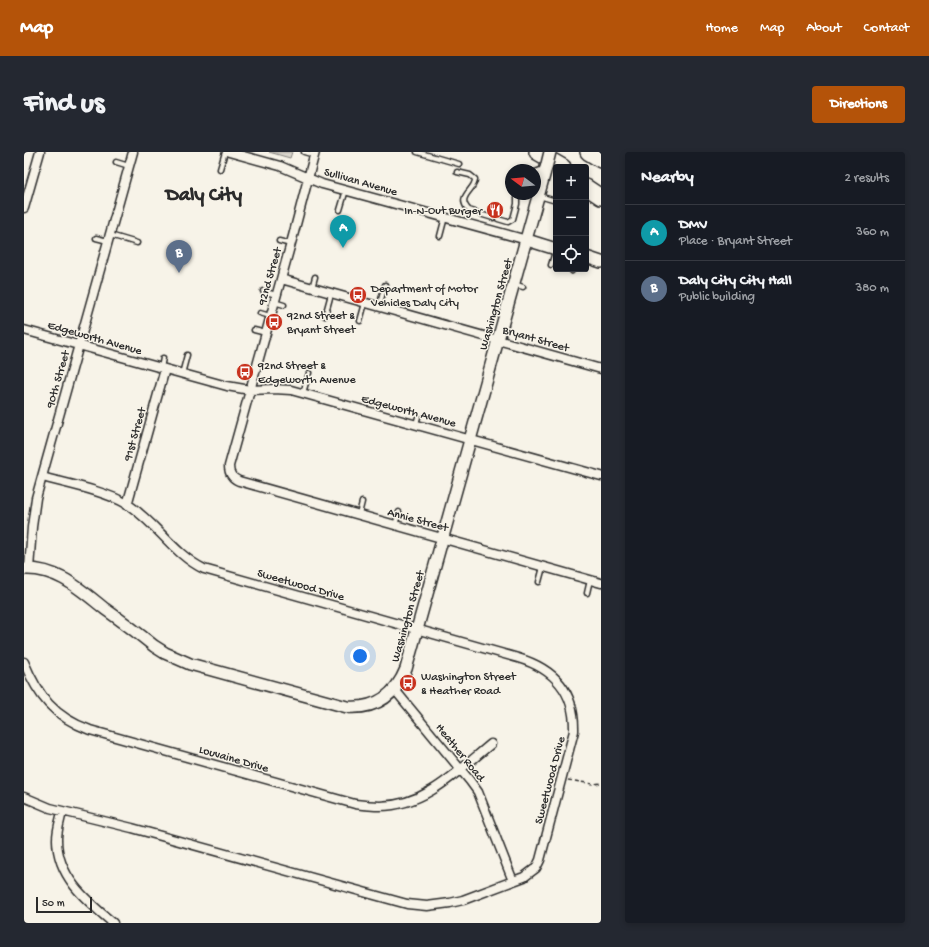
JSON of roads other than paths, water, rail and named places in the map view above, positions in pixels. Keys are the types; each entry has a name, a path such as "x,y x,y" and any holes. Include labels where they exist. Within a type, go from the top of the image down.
{"highway":[{"path":"533,152 546,170"},
{"path":"537,152 558,164"},
{"path":"588,152 601,160"},
{"path":"589,183 601,189"},
{"path":"589,189 601,197"}],"street":[{"path":"24,205 40,152"},
{"name":"90th Street","path":"27,569 33,513 42,477 133,152"},
{"name":"Sullivan Avenue","path":"230,152 280,166 322,184 553,248"},
{"name":"Washington Street","path":"541,182 546,170 550,152"},
{"name":"92nd Street","path":"231,476 229,466 291,244 314,154"},
{"name":"Washington Street","path":"27,569 52,574 71,583 154,646 165,653 190,664 347,707 356,708 381,701 395,690 406,669 498,340 519,285 535,200"},
{"path":"589,258 601,262"},
{"name":"Bryant Street","path":"281,280 601,369"},
{"name":"Edgeworth Avenue","path":"24,330 218,384 250,390 282,389 417,421 470,439 601,476"},
{"name":"91st Street","path":"127,505 163,369"},
{"name":"Annie Street","path":"231,476 239,481 601,583"},
{"name":"Sweetwood Drive","path":"24,797 62,812 132,828 412,904 427,906 450,903 463,900 524,877 536,868 540,860 572,742 575,721 570,700 563,687 554,676 537,664 204,569 185,558 145,519 127,505 109,496 42,477"},
{"name":"Louvaine Drive","path":"24,662 33,682 45,700 60,714 77,725 90,730 355,804 380,806 405,803 417,799 460,769 491,744"},
{"name":"Heather Road","path":"395,690 470,781 483,804 513,881"},
{"path":"62,812 57,838 60,860 64,872 78,892 113,923"}],"lane":[{"path":"220,169 225,152"},
{"path":"304,152 314,154"},
{"path":"417,152 459,164"},
{"path":"116,162 129,166"},
{"path":"457,172 475,179 474,186 466,194 465,203 469,210 508,222 513,219 517,200"},
{"path":"340,210 346,190"},
{"path":"541,194 554,200"},
{"path":"440,236 445,217"},
{"path":"96,238 109,238 137,243"},
{"path":"279,241 291,244"},
{"path":"551,265 553,259"},
{"path":"312,288 315,277"},
{"path":"379,307 385,285"},
{"path":"263,291 284,305"},
{"path":"325,316 331,294"},
{"path":"360,320 365,303"},
{"path":"260,312 270,316"},
{"path":"254,330 266,333"},
{"path":"182,374 186,355"},
{"path":"163,358 163,369"},
{"path":"303,393 309,373"},
{"path":"358,515 362,502"},
{"path":"395,525 399,512"},
{"path":"539,582 544,567"},
{"path":"587,593 591,580"}],"place":[{"name":"In-N-Out Burger","path":"495,210"},
{"name":"DMV","path":"343,248"},
{"name":"Daly City City Hall","path":"179,273"},
{"name":"Department of Motor Vehicles Daly City","path":"358,295"},
{"name":"92nd Street & Bryant Street","path":"274,322"},
{"name":"92nd Street & Edgeworth Avenue","path":"245,372"},
{"name":"Washington Street & Heather Road","path":"408,683"}],"district":[{"name":"Daly City","path":"204,193"}]}
